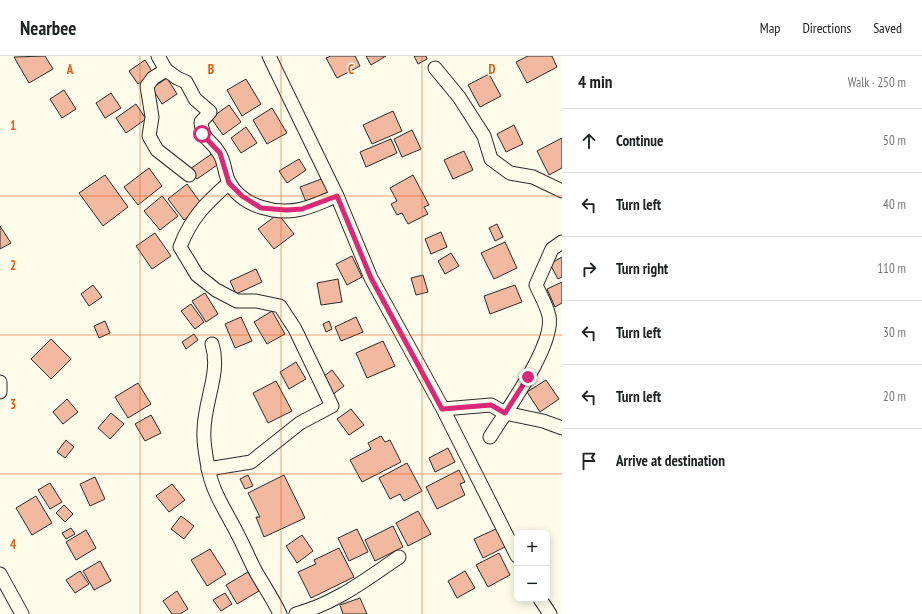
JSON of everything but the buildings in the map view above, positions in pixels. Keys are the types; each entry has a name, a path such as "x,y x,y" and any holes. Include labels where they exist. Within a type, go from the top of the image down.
{"street":[{"path":"158,56 166,70 177,78 186,82 195,99 210,112 201,122 202,134 220,153 229,183 242,196 261,208 286,210 302,209 337,196"},
{"path":"269,56 337,196 371,278 442,409 514,550"},
{"path":"435,68 459,98 484,136 491,159 510,173 533,177 562,191"},
{"path":"166,70 153,78 147,86 152,117 149,136 156,150 189,175"},
{"path":"208,469 251,462 300,423 332,406 295,329 280,306 256,301 236,301 216,290 197,275 180,247 187,227 210,200 229,183"},
{"path":"490,436 528,377 550,328 549,316 536,285 552,249 562,242"},
{"path":"212,344 216,356 215,368 208,396 204,431 208,469 217,497 256,572 271,595 280,614"},
{"path":"0,382 0,392"},
{"path":"442,409 491,405 505,413 543,421 562,428"},
{"path":"296,614 318,608 341,596 399,558"},
{"path":"0,574 22,614"},
{"path":"542,602 550,614"}],"route":[{"path":"202,134 220,153 229,183 242,196 261,208 286,210 302,209 337,196 371,278 442,409 491,405 505,413 528,377"}]}
